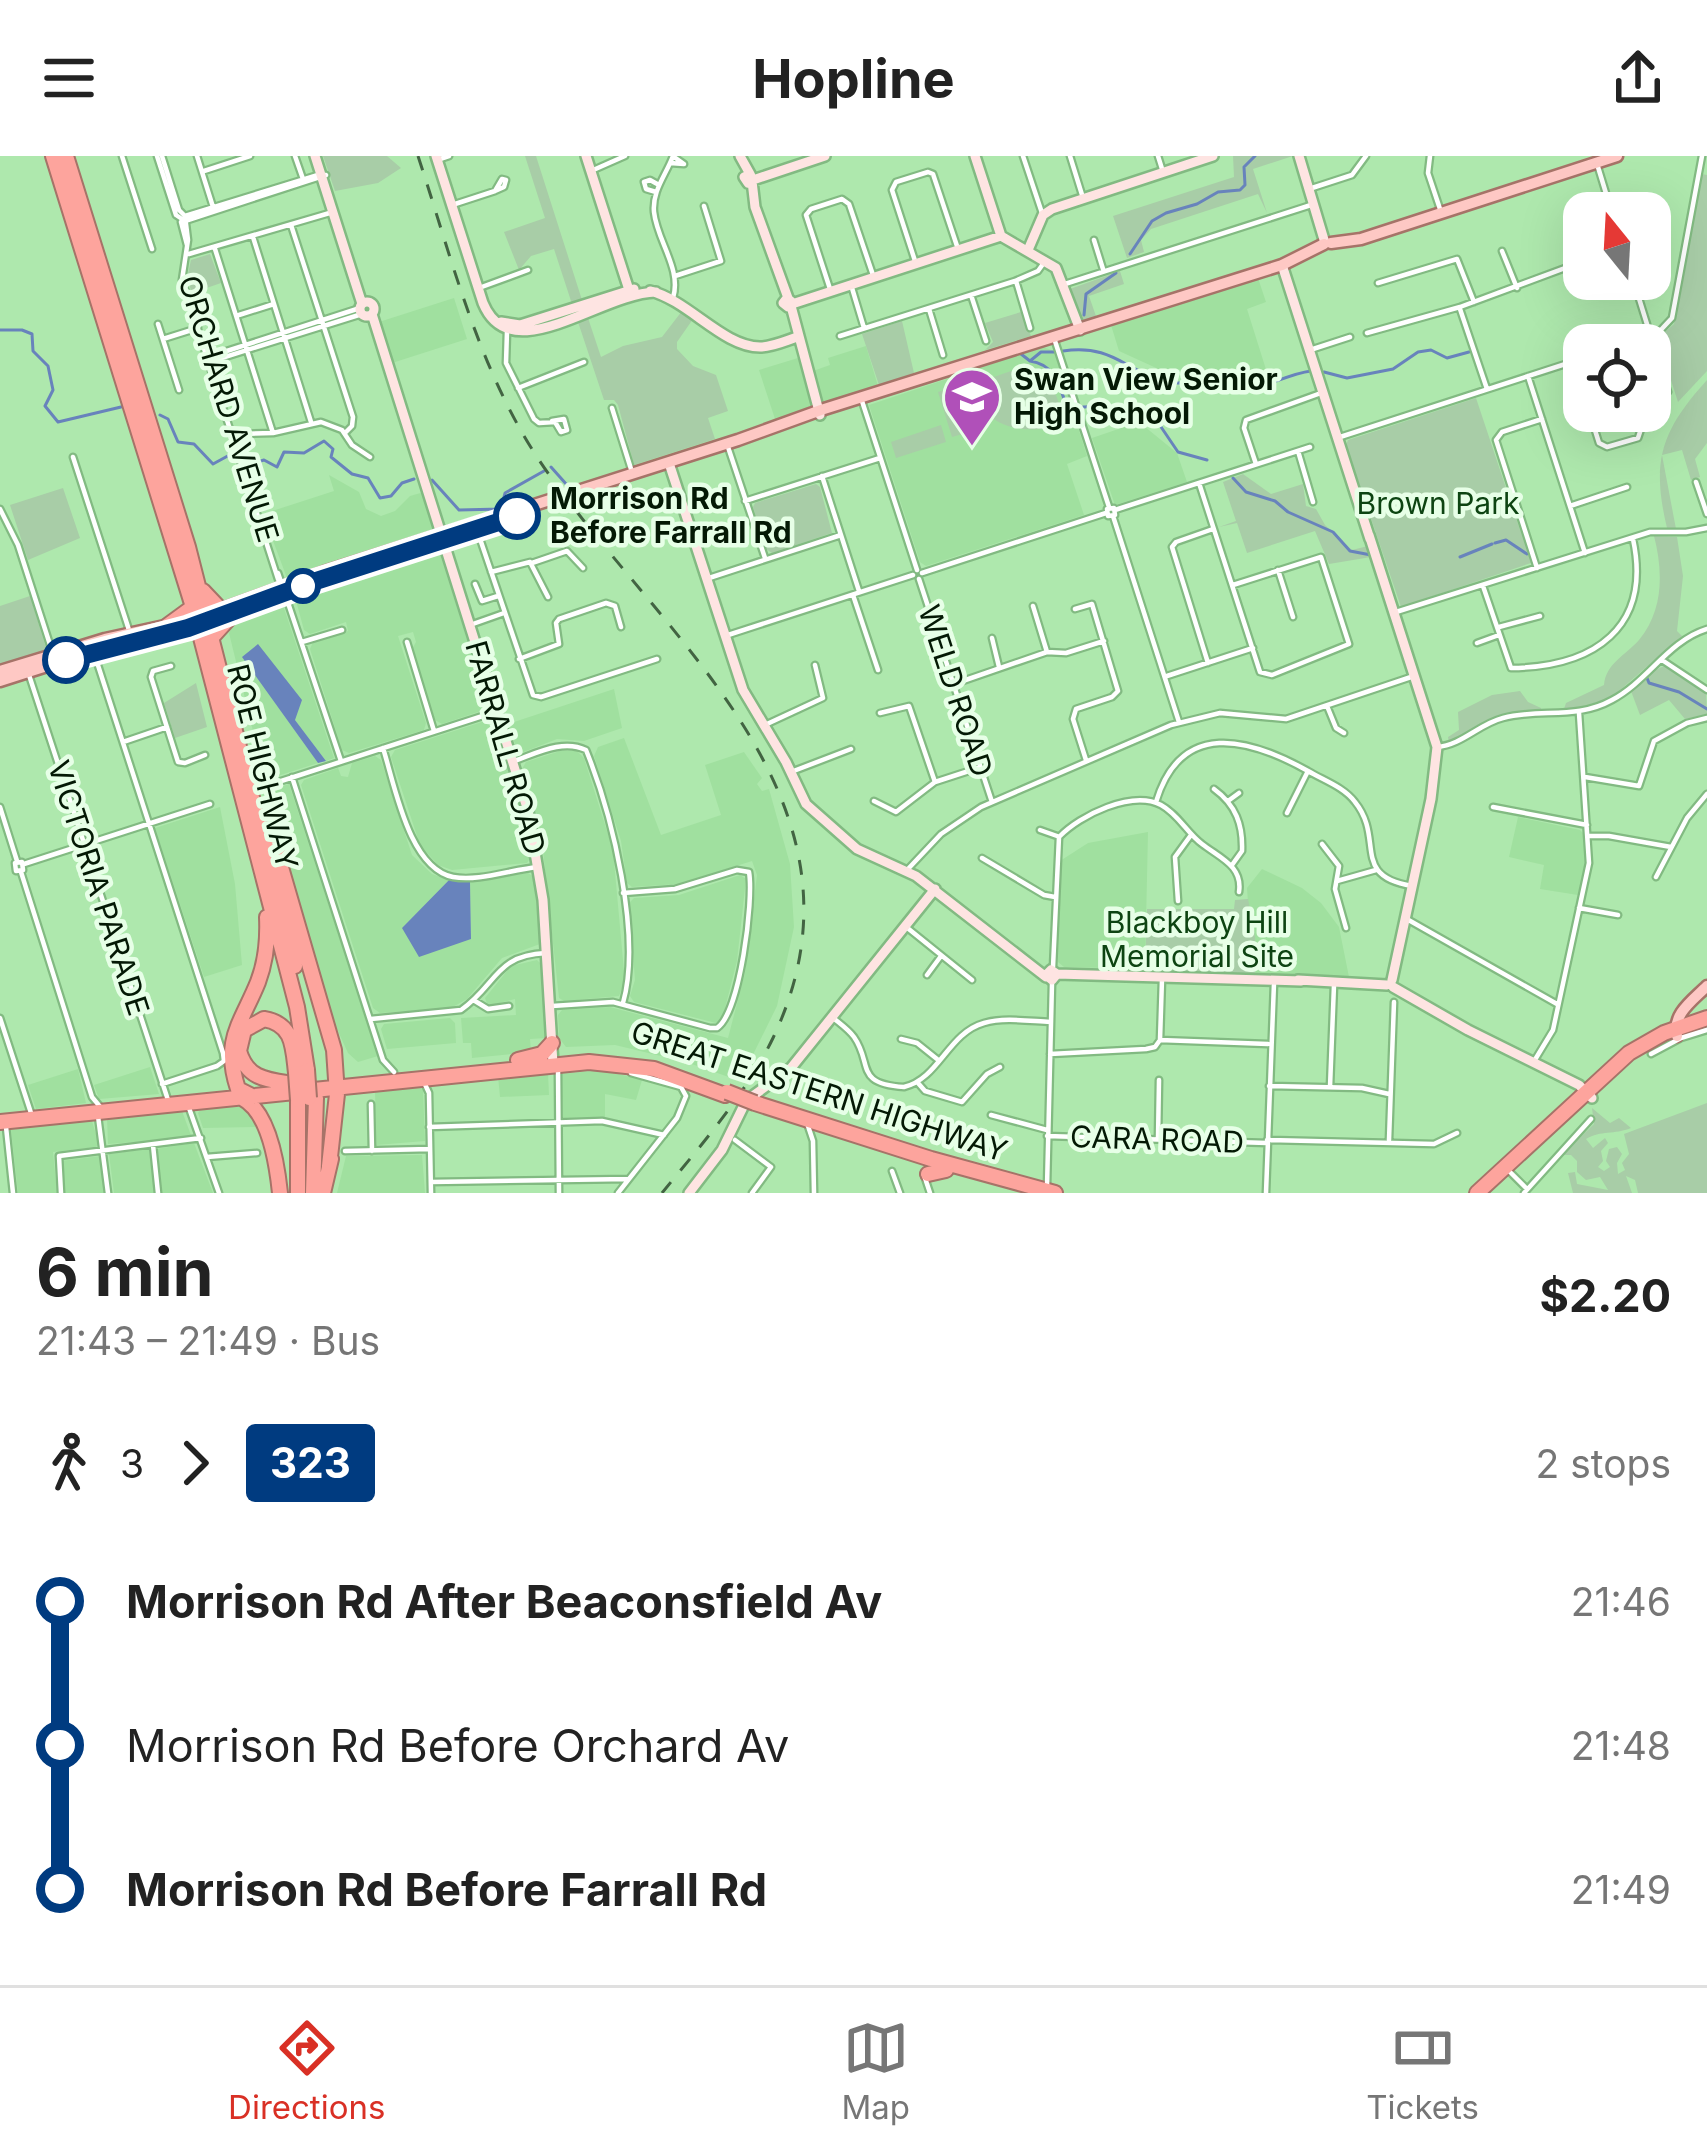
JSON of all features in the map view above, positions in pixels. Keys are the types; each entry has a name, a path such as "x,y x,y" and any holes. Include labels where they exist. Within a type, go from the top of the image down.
{"highway":[{"name":"ROE HIGHWAY","path":"53,156 228,693 297,975 305,1085 305,1193"},
{"path":"66,156 199,587 206,622 167,626"},
{"name":"ROE HIGHWAY","path":"206,622 259,870 297,1007 305,1085"},
{"path":"228,693 342,1070 329,1166"},
{"path":"259,870 267,945 258,981 233,1034 242,1090 266,1131 280,1193"},
{"path":"264,1019 284,1027 291,1035 305,1085 266,1081 250,1071 239,1054 244,1030 264,1019"},
{"path":"1488,1193 1583,1093 1629,1054 1689,1027"},
{"name":"GREAT EASTERN HIGHWAY","path":"2,1121 387,1077 542,1054 666,1065 749,1107 928,1171 1045,1190"},
{"name":"GREAT EASTERN HIGHWAY","path":"387,1077 423,1081 558,1056 640,1066"},
{"path":"322,1193 346,1100 387,1077"},
{"name":"GREAT EASTERN HIGHWAY","path":"242,1090 342,1080"},
{"name":"GREAT EASTERN HIGHWAY","path":"749,1107 928,1171 946,1170 1045,1190"},
{"path":"1477,1193 1508,1170"}],"main road":[{"name":"FARRALL ROAD","path":"317,156 396,400"},
{"path":"586,156 629,292"},
{"path":"740,156 790,302 819,410"},
{"path":"751,178 825,156"},
{"path":"975,156 1001,236 1046,260 1065,284 1080,330"},
{"path":"1299,156 1329,243"},
{"path":"0,671 50,654 206,622 819,410 1282,265 1329,243 1617,156"},
{"path":"441,157 487,310 508,328 528,333 560,316 629,292 656,292 745,344 765,346 796,338"},
{"path":"1028,250 1043,214 1208,157"},
{"name":"FARRALL ROAD","path":"324,176 412,437 415,460 512,761 539,867 558,1056"},
{"path":"790,302 1001,236"},
{"path":"1282,265 1398,613 1437,747 1390,983"},
{"path":"669,463 743,690 813,812 857,849 910,875 1031,967 1051,975 1390,983 1420,1005 1583,1093"},
{"path":"443,538 538,505"},
{"path":"50,654 68,659 167,626"},
{"path":"0,681 28,672 50,654"},
{"path":"689,1193 722,1150 749,1107 751,1095 783,1076 931,891"},
{"path":"1689,1027 1707,986"}],"street":[{"path":"122,156 152,249"},
{"path":"160,156 175,205 184,218 324,176"},
{"path":"197,156 214,210"},
{"path":"202,171 250,156"},
{"path":"295,156 304,182"},
{"path":"591,171 625,156"},
{"path":"1023,156 1043,214"},
{"path":"1070,156 1083,198"},
{"path":"1158,156 1163,172"},
{"path":"1310,189 1352,176 1366,156"},
{"path":"1430,156 1427,168 1441,212"},
{"path":"1668,324 1702,156"},
{"path":"672,158 657,189 655,218 674,276 673,298"},
{"path":"1597,163 1606,192"},
{"path":"916,264 892,190 896,182 934,174 958,250"},
{"path":"452,205 495,191"},
{"path":"831,292 806,214 811,209 842,199 849,204 874,278"},
{"path":"1065,284 1315,203"},
{"path":"674,276 722,259 704,206"},
{"path":"187,254 333,212"},
{"name":"ORCHARD AVENUE","path":"184,218 187,254 182,276 341,761"},
{"path":"291,225 353,417 345,433"},
{"path":"253,237 311,422"},
{"path":"1094,240 1104,271"},
{"path":"215,249 273,433"},
{"path":"1502,251 1517,288"},
{"path":"1378,283 1457,259 1474,302"},
{"path":"840,336 1016,281 1038,271 1046,260"},
{"path":"1367,332 1460,307 1563,269"},
{"path":"479,288 528,271"},
{"path":"1016,281 1030,328"},
{"path":"851,285 864,328"},
{"path":"971,295 986,341"},
{"path":"237,316 274,304"},
{"path":"1460,307 1486,389"},
{"path":"929,308 944,355"},
{"path":"209,359 367,313"},
{"path":"158,323 178,390"},
{"path":"163,340 198,328"},
{"path":"508,328 505,358 518,388 536,421 552,421"},
{"path":"1310,350 1350,337"},
{"path":"1054,338 1179,722"},
{"path":"518,388 584,362"},
{"path":"1340,439 1563,364"},
{"path":"390,372 404,367"},
{"path":"1528,376 1585,553"},
{"path":"1256,464 1246,420 1323,393"},
{"name":"WELD ROAD","path":"865,398 880,458 992,802"},
{"path":"613,408 632,475"},
{"path":"1537,568 1496,440 1502,432 1542,419"},
{"path":"240,434 326,423 345,433 352,445 370,457"},
{"path":"1596,432 1599,443 1607,448 1638,438 1639,432"},
{"path":"727,444 765,560"},
{"path":"725,636 1310,447"},
{"path":"1298,451 1313,502"},
{"path":"73,457 131,638"},
{"path":"745,501 880,458"},
{"path":"822,476 878,670"},
{"path":"1696,482 1707,514"},
{"path":"1199,483 1260,672 1272,676 1349,644 1324,562 1318,557 1233,585"},
{"path":"1570,506 1627,487"},
{"path":"0,509 18,545 50,654"},
{"path":"1398,613 1633,537 1707,528"},
{"path":"1172,546 1214,529"},
{"path":"477,530 530,692 541,697 657,659"},
{"path":"706,579 841,535"},
{"path":"1483,586 1509,665 1555,663 1595,649 1615,633 1637,595 1633,537"},
{"path":"1165,541 1172,546 1208,663"},
{"path":"491,572 567,551 584,568"},
{"path":"532,563 548,597"},
{"path":"1278,570 1293,616"},
{"path":"475,584 482,601 499,596"},
{"path":"519,659 560,644 559,619 606,603 615,606 621,627"},
{"path":"1075,609 1092,604 1117,693 1076,709 1073,719 1087,762"},
{"path":"1033,606 1048,652"},
{"path":"468,621 504,613"},
{"path":"1477,643 1540,616"},
{"path":"1437,747 1450,746 1487,723 1507,717 1580,713 1613,700 1684,638 1707,628"},
{"path":"302,641 342,630"},
{"path":"992,638 1000,669"},
{"path":"954,684 1048,652 1074,651 1104,641"},
{"path":"407,642 434,731"},
{"path":"1304,647 1308,661"},
{"path":"1165,677 1253,648"},
{"path":"93,651 224,1053 224,1061 182,1100"},
{"path":"1662,661 1707,690"},
{"path":"764,726 824,698 814,665"},
{"path":"171,666 151,673 179,764 206,755"},
{"name":"VICTORIA PARADE","path":"28,672 84,844 219,1193"},
{"path":"910,875 915,861 941,834 992,802 1179,722 1220,713 1286,719 1416,677"},
{"path":"880,713 904,705 912,710 935,782"},
{"path":"1327,706 1336,728 1345,733"},
{"path":"272,784 497,712"},
{"path":"1533,1063 1552,1030 1589,863 1580,713"},
{"path":"1585,777 1639,785 1654,741 1707,718"},
{"path":"123,742 166,727"},
{"path":"1156,802 1170,769 1186,754 1206,745 1258,746 1348,793 1364,816 1376,871 1385,880 1412,886"},
{"path":"512,761 555,747 584,746 618,854 628,976 622,1004"},
{"path":"383,748 416,848 437,871 466,877 539,867"},
{"path":"791,772 850,749"},
{"path":"874,801 896,812 935,782 980,767"},
{"path":"1287,813 1308,771"},
{"path":"292,777 387,1077"},
{"path":"1214,789 1228,801 1243,831 1243,851 1232,865"},
{"path":"1228,801 1239,794"},
{"path":"1656,877 1687,818 1707,794"},
{"path":"1045,1190 1059,836 1073,824 1119,803 1156,802 1232,865 1239,874 1239,892"},
{"path":"0,872 210,804"},
{"path":"0,807 96,1109 108,1193"},
{"path":"1492,807 1587,825"},
{"path":"1040,830 1059,836"},
{"path":"1178,901 1175,857 1191,835"},
{"path":"1589,836 1671,848"},
{"path":"1322,844 1340,866 1337,881 1346,928"},
{"path":"982,859 1055,897"},
{"path":"551,1006 602,1001 710,1028 723,1025 739,977 748,872 737,870 675,889 623,893"},
{"path":"1337,881 1376,871"},
{"path":"1579,908 1618,915"},
{"path":"1406,919 1558,1005"},
{"path":"904,926 972,980"},
{"path":"371,1019 453,1013 474,999 507,961 547,953"},
{"path":"927,975 941,956"},
{"path":"1050,1054 1155,1046 1160,1040 1162,977"},
{"path":"1266,1193 1272,980"},
{"path":"1330,1087 1334,982"},
{"path":"474,999 488,1009 508,1006"},
{"path":"1389,1142 1394,1002"},
{"path":"832,1017 852,1035 870,1076 895,1086 918,1083 956,1040 987,1021 1050,1022"},
{"path":"0,1018 32,1118"},
{"path":"1655,1045 1689,1027"},
{"path":"901,1039 917,1043 938,1060"},
{"path":"1160,1040 1270,1044"},
{"path":"558,1056 559,1193"},
{"path":"618,1193 681,1114 686,1092 640,1066"},
{"path":"918,1083 925,1091 962,1102 1000,1067"},
{"path":"431,1193 429,1093 442,1076"},
{"path":"1157,1139 1159,1080"},
{"path":"423,1081 429,1093"},
{"path":"1270,1086 1390,1094"},
{"path":"370,1105 372,1151"},
{"name":"CARA ROAD","path":"991,1115 1047,1133 1157,1139 1434,1144 1457,1132"},
{"path":"1508,1170 1525,1191 1591,1119"},
{"path":"2,1121 13,1193"},
{"path":"429,1127 613,1122 664,1135"},
{"path":"814,1193 816,1133"},
{"path":"61,1193 57,1157 201,1138"},
{"path":"735,1141 771,1166 752,1193"},
{"path":"152,1145 158,1193"},
{"path":"346,1151 430,1149"},
{"path":"207,1156 257,1153"},
{"path":"0,1162 9,1160"},
{"path":"892,1171 900,1193"},
{"path":"430,1181 629,1179"}],"shaded area":[{"path":"1258,278 1266,302 1247,309 1269,379 1228,388 1203,372 1191,368 1165,372 1119,351 1111,325"},
{"path":"454,298 467,339 392,363 379,322"},
{"path":"866,346 878,386 822,401 813,371 830,365 828,358"},
{"name":"Swan View Senior High School","path":"1043,347 1054,351 1087,456 1067,464 1084,515 926,566 920,562 869,405"},
{"path":"798,358 811,404 775,419 759,370"},
{"path":"1139,422 1177,453 1187,482 1115,505 1092,438"},
{"path":"329,475 359,492 366,509 381,516 424,492 434,527 430,535 287,578 263,514 334,491"},
{"path":"433,548 439,551 487,703 484,710 442,724 435,720 412,649 413,632 398,636 426,723 424,730 349,753 342,750 310,649 313,642 348,631 346,622 310,634 304,630 295,597"},
{"path":"282,602 334,758 326,761 295,720 257,645 243,658 318,763 265,780 229,633 235,622"},
{"path":"614,689 622,728 584,741 557,739 521,753 517,750 508,724"},
{"path":"494,722 518,798 531,857 527,863 452,870 438,865 420,845 391,757 395,750"},
{"path":"624,738 661,835 721,815 705,765 744,752 762,778 757,784 762,791 769,789 790,864 794,927 777,1006 740,1081 615,1045 566,1047 559,1038 562,1010 610,1007 728,1038 745,973 757,875 752,861 679,884 632,887 627,883 621,841 594,756 598,747"},
{"path":"577,751 584,758 613,850 625,982 619,996 559,998 541,833 522,769 526,762"},
{"path":"375,756 381,760 412,855 432,874 449,880 402,928 471,939 470,882 528,873 534,877 540,944 502,958 467,999 451,1008 380,1013 373,1008 301,785 338,768 341,776 348,777 352,763"},
{"path":"289,784 378,1056 358,1062 348,1053 332,1018 268,791"},
{"path":"220,807 235,884 242,965 204,977 155,828"},
{"path":"1518,817 1585,835 1586,858 1578,895 1540,889 1544,865 1509,857"},
{"path":"1148,832 1145,969 1064,967 1058,962 1060,861 1088,843"},
{"path":"1262,869 1321,903 1339,927 1349,977 1255,974 1247,888"},
{"path":"740,875 746,879 737,961 722,1020 716,1023 634,1002 630,996 635,980 629,903 634,898 679,895"},
{"path":"537,960 547,1038 530,1039 531,1052 472,1058 471,1043 463,1043 461,1018 516,1015 515,999 488,1006 485,998 511,966"},
{"path":"450,1018 455,1023 456,1043 387,1049 384,1024"},
{"path":"150,1067 159,1094 99,1099 94,1085"},
{"path":"78,1069 86,1103 36,1109 28,1085"},
{"path":"603,1070 642,1080 636,1100 605,1094 605,1117 563,1118 561,1074"},
{"path":"548,1073 549,1095 500,1097 498,1076"},
{"path":"419,1086 425,1141 376,1145 375,1089"},
{"path":"241,1106 254,1116 255,1127 203,1128 201,1109"},
{"path":"182,1111 192,1138 108,1144 107,1117"},
{"path":"91,1118 96,1147 53,1152 57,1193 18,1193 11,1130"},
{"path":"194,1143 213,1193 162,1193 156,1149"},
{"path":"149,1149 155,1193 114,1193 109,1154"},
{"path":"422,1155 425,1193 337,1193 346,1156"},
{"path":"100,1156 104,1193 64,1193 60,1161"}],"green space":[{"path":"323,156 387,156 401,168 378,183 335,191"},
{"path":"525,156 536,156 582,300 572,304 554,249 531,256 519,270 504,232 545,218"},
{"path":"1233,156 1293,156 1253,169 1267,213 1258,194 1151,229 1141,240 1144,252 1127,258 1113,216 1234,177"},
{"path":"1701,174 1707,175 1707,371 1678,402 1671,380 1674,324"},
{"path":"210,254 221,283 192,293 187,278 191,260"},
{"path":"1120,271 1124,284 1089,296 1097,319 1082,321 1070,289"},
{"path":"682,311 693,319 677,349 693,366 716,375 728,411 708,418 715,439 634,465 618,405 604,400 577,319 587,315 601,357 662,337"},
{"path":"1021,312 1031,336 985,350 993,342 985,323"},
{"path":"902,321 914,373 879,385 862,334"},
{"path":"1011,371 1037,376 1050,385 1060,409 1051,427 1012,427 989,416 979,395 982,381"},
{"path":"1707,380 1707,443 1695,459 1700,477 1691,480 1682,450 1662,455 1679,415"},
{"path":"966,383 980,429 952,437 938,392"},
{"name":"Brown Park","path":"1476,398 1531,563 1401,607 1346,445 1348,440"},
{"path":"941,425 946,442 896,458 891,442"},
{"path":"1662,456 1676,529 1667,528 1662,504"},
{"path":"1243,474 1271,494 1303,484 1306,506 1316,509 1325,525 1352,550 1368,546 1371,557 1329,564 1315,531 1247,553 1237,523 1219,527 1236,521 1223,482"},
{"path":"816,484 832,533 772,553 766,549 755,503"},
{"path":"63,488 80,538 28,560 10,505"},
{"path":"1654,536 1677,537 1683,576 1677,631 1682,636 1611,698 1563,712 1566,703 1604,685 1613,665 1647,628 1659,590"},
{"path":"30,596 47,651 0,668 0,606"},
{"path":"1664,666 1706,692 1707,714 1685,719 1669,700 1640,715 1631,691"},
{"path":"196,683 207,727 175,738 164,703"},
{"path":"1520,691 1541,708 1541,714 1502,717 1449,743 1448,737 1459,730 1458,712 1492,695"},
{"name":"Blackboy Hill Memorial Site","path":"1248,899 1255,974 1145,969 1147,909 1234,909 1235,900"},
{"path":"1707,1103 1707,1193 1638,1193 1635,1180 1626,1176 1632,1193 1573,1193 1568,1173 1575,1172 1577,1184 1608,1190 1600,1177 1586,1180 1577,1172 1577,1161 1562,1155 1594,1124 1592,1108 1610,1123 1619,1118 1631,1128 1586,1139 1593,1148 1605,1138 1608,1143 1598,1167 1604,1171 1610,1167 1606,1161 1609,1149 1617,1147 1622,1154 1618,1174 1625,1170 1622,1163 1629,1154 1624,1134"}],"water":[{"path":"258,644 302,700 295,720 326,761 318,763 242,657"},
{"path":"449,880 470,882 471,939 419,957 402,928"}],"waterway":[{"path":"1130,254 1152,221 1218,192 1240,190 1245,185 1244,167 1255,156"},
{"path":"1084,315 1086,294 1116,273"},
{"path":"0,330 32,334 33,351 48,366 53,390 45,406 58,422 121,407"},
{"path":"1324,372 1347,378 1393,369 1418,352 1431,350 1447,358 1469,352"},
{"path":"1063,351 1095,351 1167,382 1194,382 1233,391 1311,371"},
{"path":"1021,354 1030,361 1041,352 1054,352"},
{"path":"1030,361 1052,372 1068,409"},
{"path":"1083,407 1111,406 1119,413 1157,421 1178,452 1207,460"},
{"path":"160,415 168,419 178,442 194,444 213,464 235,452"},
{"path":"241,452 254,463 264,460 277,467 284,452 304,453 324,441 333,449 331,457 352,474 368,478 380,498 391,496 402,483 414,479"},
{"path":"551,467 567,485"},
{"path":"432,480 459,510 501,509 505,493 544,471"},
{"path":"1233,478 1246,492 1275,501 1333,532 1350,551 1371,555"},
{"path":"1495,543 1506,540 1527,554"},
{"path":"1460,557 1492,544"},
{"path":"1647,678 1707,709"}],"railway":[{"path":"418,156 468,312 518,425 588,526 695,657 743,725 780,796 801,871 801,951 773,1038 736,1099 662,1193"}],"bus line":[{"name":"323","path":"66,660 188,628 517,516"}],"place":[{"name":"Swan View Senior High School","path":"972,448"},
{"name":"Morrison Rd Before Farrall Rd","path":"517,516"}]}
